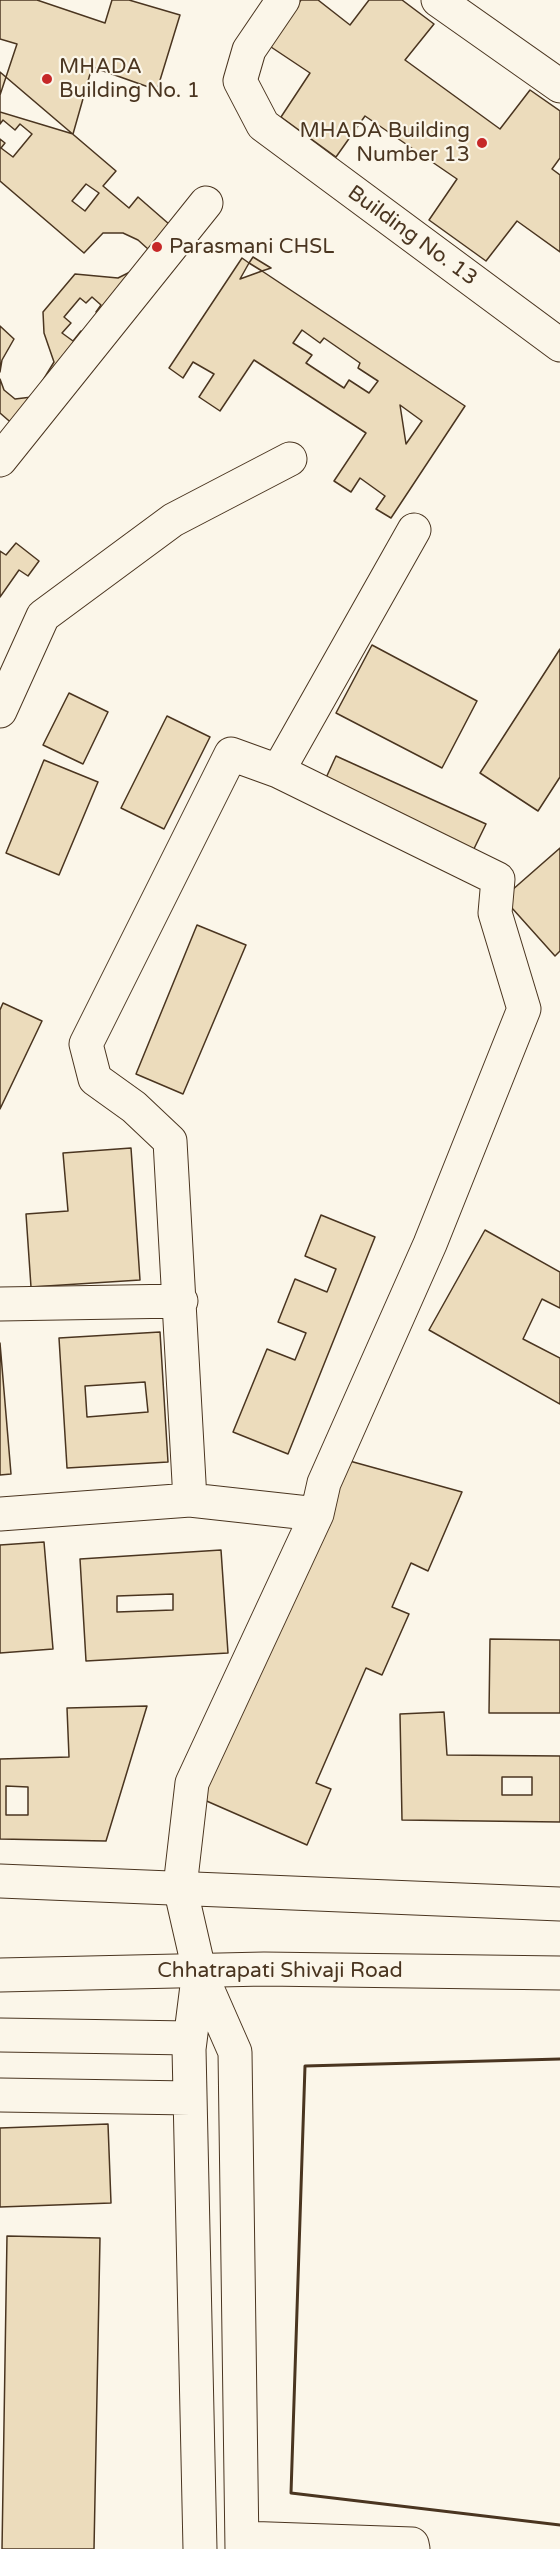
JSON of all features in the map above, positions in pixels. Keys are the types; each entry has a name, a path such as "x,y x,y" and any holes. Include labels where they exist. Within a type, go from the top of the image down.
{"street":[{"name":"Building No. 13","path":"283,0 249,50 240,81 262,125 560,345"},
{"path":"438,0 560,86"},
{"path":"0,460 206,203"},
{"path":"0,711 43,615 173,520 290,459"},
{"path":"278,771 414,530"},
{"path":"190,1500 181,1301 170,1141 134,1107 95,1079 86,1044 231,754 278,771 498,879 495,913 524,1009 430,1244 324,1483 316,1514 192,1783 180,1887 199,1970 234,2052 242,2544 412,2544 413,2549"},
{"path":"0,1304 181,1301"},
{"path":"0,1514 190,1500 316,1514"},
{"path":"0,1881 560,1904"},
{"path":"199,1970 190,2037 190,2098 200,2549"},
{"name":"Chhatrapati Shivaji Road","path":"0,1975 199,1970 560,1973"},
{"path":"0,2035 190,2037"},
{"path":"0,2095 190,2098"}],"building":[{"name":"MHADA Building No. 1","path":"0,0 37,0 105,23 112,0 129,0 180,15 157,90 92,67 73,134 0,112 0,95 17,44 0,39"},
{"name":"MHADA Building Number 13","path":"301,0 318,0 350,25 369,0 402,0 434,24 405,60 500,129 530,90 560,111 560,158 552,169 560,175 560,252 517,221 486,261 429,220 457,179 365,116 336,157 281,117 310,73 268,45"},
{"name":"Parasmani CHSL","path":"0,72 116,171 103,186 129,208 138,197 177,231 15,426 0,413 0,379 4,390 15,399 32,397 40,385 54,362 44,333 43,312 75,274 118,278 138,268 148,249 138,240 123,233 103,233 84,253 0,181 0,139 5,143 1,148 13,157 32,134 20,124 15,130 3,120 0,124","holes":["86,184 99,193 85,211 72,201","92,297 101,305 96,312 101,316 86,335 81,331 73,341 62,333 71,323 64,317 80,298 86,303"]},
{"path":"253,257 271,268 262,271 249,263"},
{"path":"242,258 249,263 240,279 262,271 465,406 391,518 376,509 385,496 360,478 351,492 334,481 366,433 254,360 220,411 199,397 214,374 193,362 183,378 169,368","holes":["302,330 320,343 324,338 360,363 358,368 378,381 369,393 349,380 344,388 306,363 312,355 293,343","400,405 422,421 406,444"]},
{"path":"0,326 14,339 2,360 0,372"},
{"path":"16,543 39,561 28,576 19,570 0,597 0,551 6,555"},
{"path":"372,645 477,701 442,768 336,713"},
{"path":"560,649 560,777 538,811 480,773"},
{"path":"69,693 108,712 83,764 43,745"},
{"path":"167,716 210,737 164,829 121,808"},
{"path":"336,756 486,824 469,859 320,791"},
{"path":"44,760 98,782 59,875 6,853"},
{"path":"560,848 560,951 555,956 503,898"},
{"path":"197,925 246,945 183,1094 136,1074"},
{"path":"3,1003 42,1021 0,1109 0,1010"},
{"path":"131,1148 140,1280 31,1287 26,1214 68,1211 63,1153"},
{"path":"321,1215 375,1237 288,1454 233,1432 267,1349 295,1360 306,1333 278,1322 295,1279 327,1292 336,1269 305,1256"},
{"path":"485,1230 560,1272 560,1308 542,1299 523,1339 560,1358 560,1404 429,1330"},
{"path":"160,1332 168,1462 67,1468 59,1338","holes":["145,1382 148,1412 87,1417 85,1386"]},
{"path":"0,1343 11,1474 0,1475"},
{"path":"346,1460 462,1492 428,1571 411,1563 392,1607 409,1614 382,1675 366,1668 316,1783 331,1789 307,1845 202,1799"},
{"path":"44,1542 53,1649 0,1653 0,1545"},
{"path":"221,1550 228,1653 86,1661 80,1559","holes":["173,1594 173,1610 117,1612 117,1596"]},
{"path":"490,1639 560,1640 560,1713 489,1713"},
{"path":"147,1706 106,1841 0,1839 0,1759 69,1757 67,1708","holes":["6,1786 28,1787 28,1815 6,1815"]},
{"path":"444,1712 447,1755 560,1756 560,1822 402,1820 400,1714","holes":["502,1777 532,1777 532,1795 502,1795"]},
{"path":"108,2124 111,2203 0,2207 0,2128"},
{"path":"7,2236 100,2238 94,2549 2,2549"}],"wall":[{"path":"560,2059 305,2066 291,2493 560,2525"}],"place":[{"name":"MHADA Building No. 1","path":"47,79"},
{"name":"MHADA Building Number 13","path":"482,143"},
{"name":"Parasmani CHSL","path":"157,247"}]}
